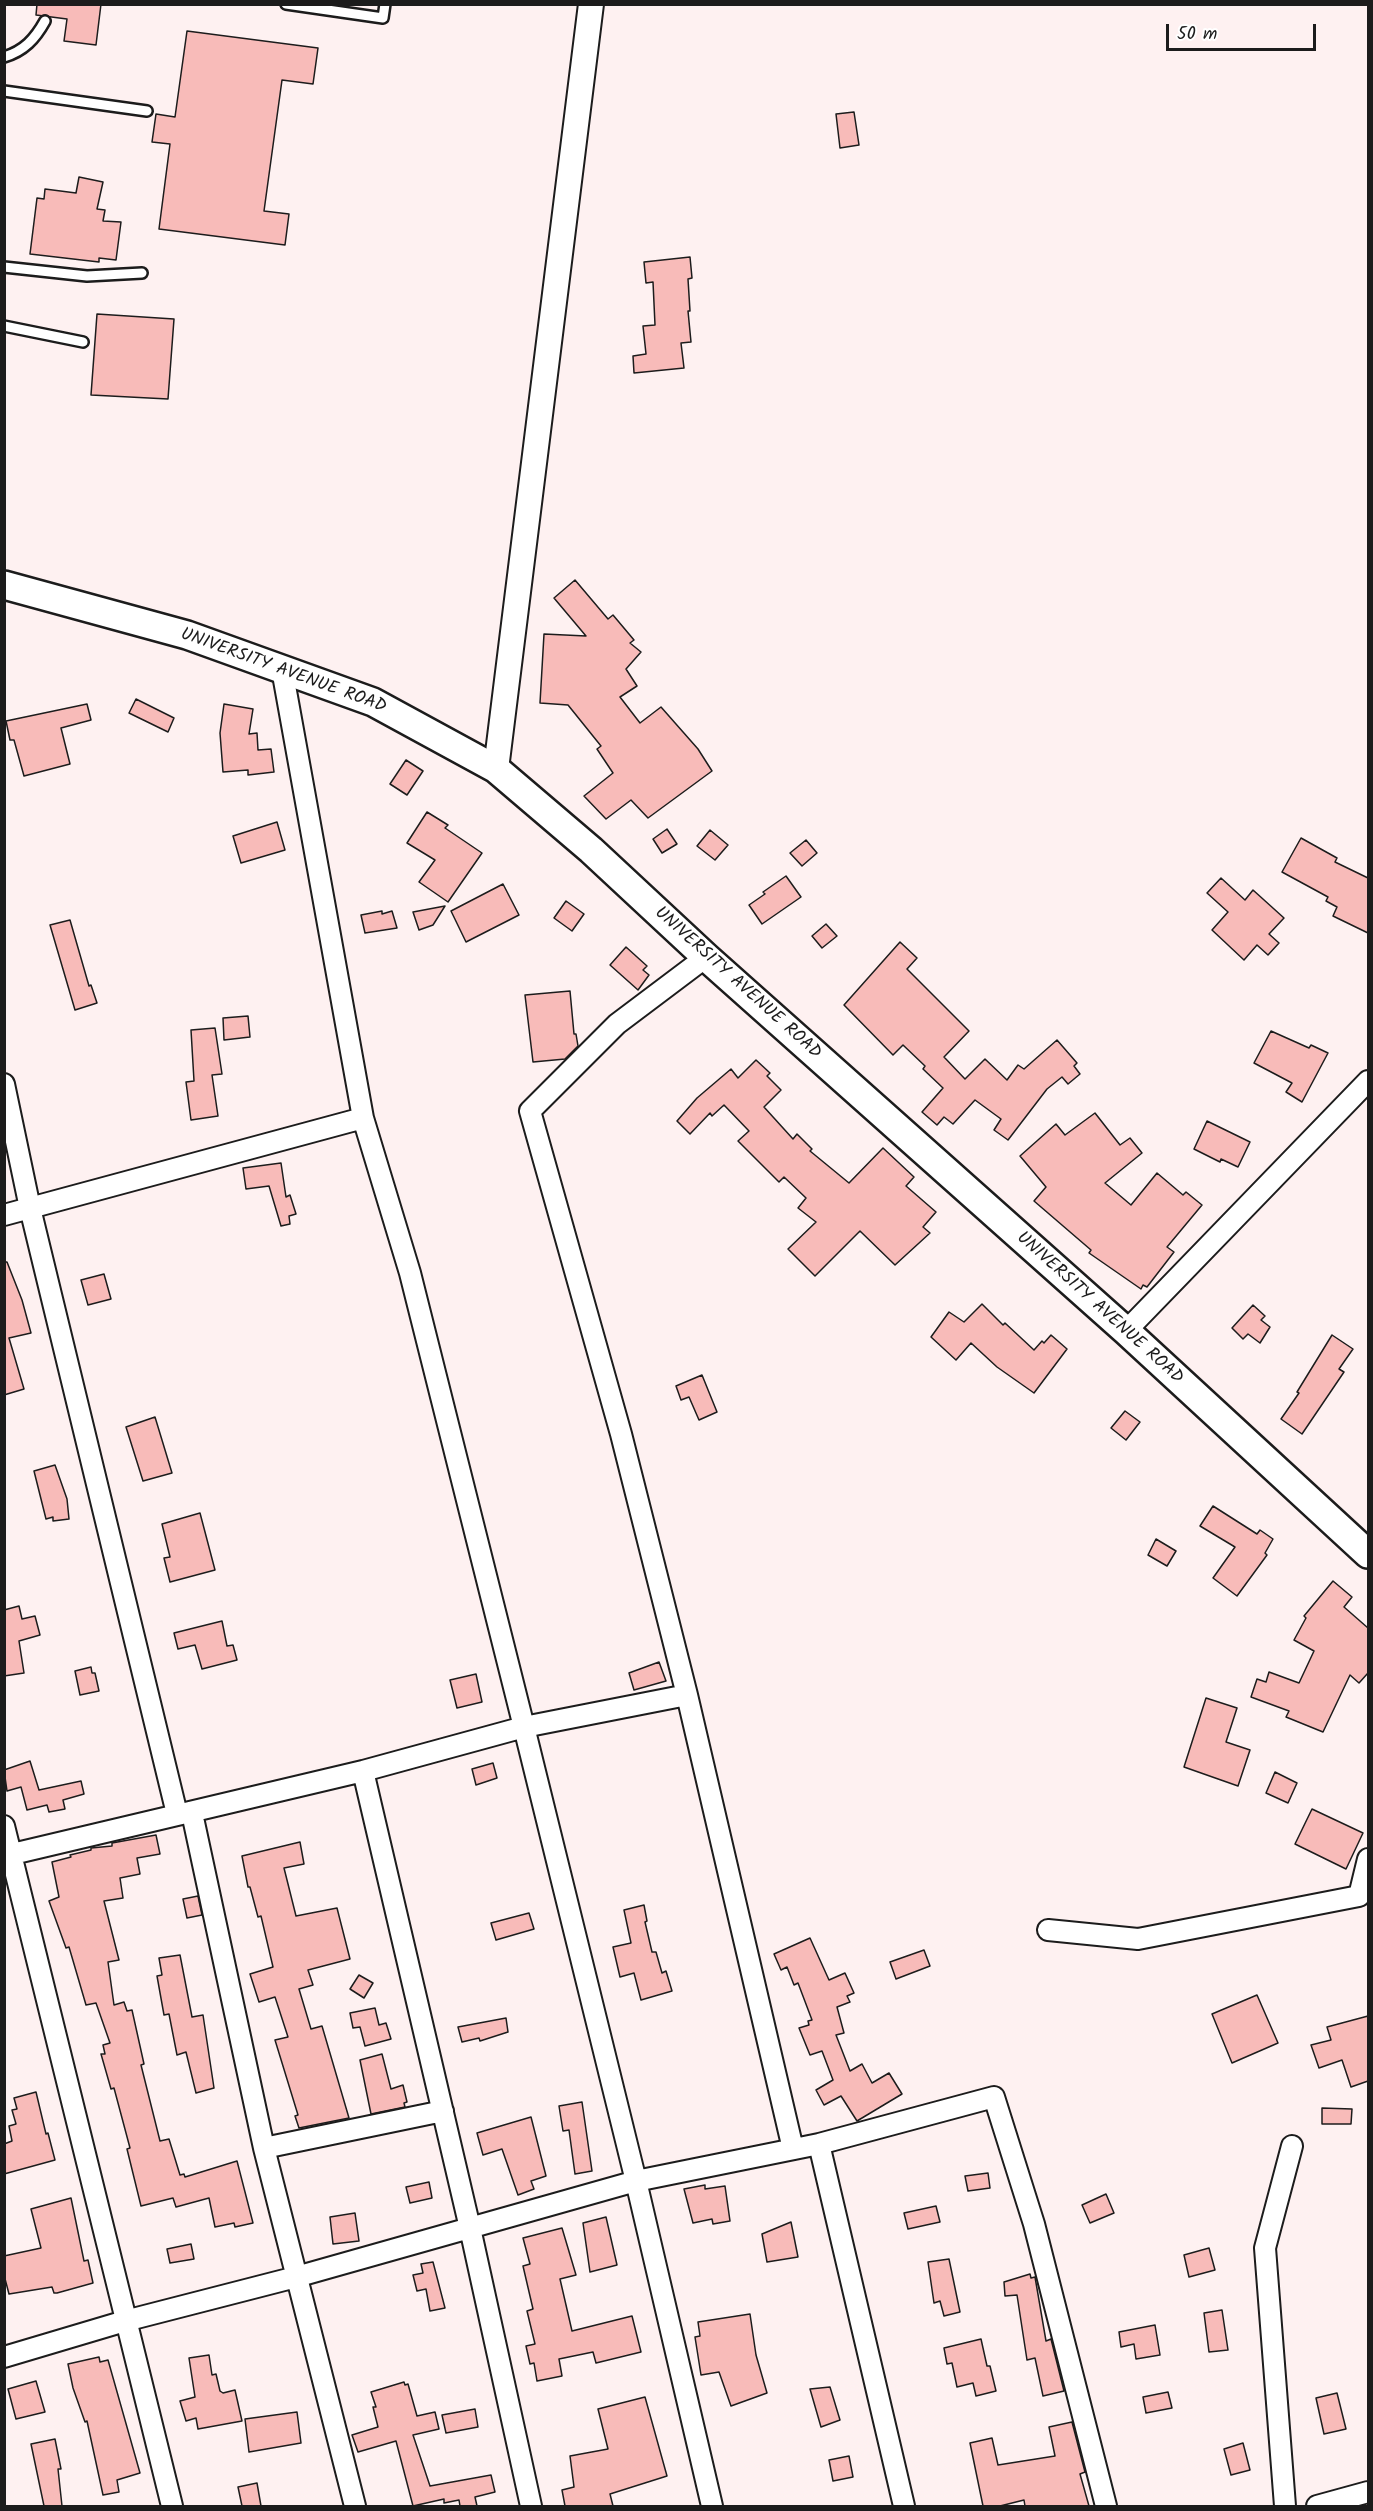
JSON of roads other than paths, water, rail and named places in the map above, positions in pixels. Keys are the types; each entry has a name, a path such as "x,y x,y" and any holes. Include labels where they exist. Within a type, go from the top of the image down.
{"main road":[{"name":"UNIVERSITY AVENUE ROAD","path":"4,585 187,635 373,702 496,769 591,850 706,957 1126,1331 1368,1554"}],"street":[{"path":"496,769 591,4"},
{"path":"282,669 363,1118 410,1274 524,1727 636,2181 712,2506"},
{"path":"706,957 617,1024 530,1111 621,1434 687,1695 793,2149"},
{"path":"1126,1331 1368,1081"},
{"path":"4,1084 30,1208 184,1814 264,2148 355,2506"},
{"path":"4,1215 363,1118"},
{"path":"8,1855 363,1771 524,1727 687,1695"},
{"path":"363,1771 470,2228 531,2506"},
{"path":"4,1826 8,1855 172,2506"},
{"path":"1048,1930 1138,1939 1359,1896 1368,1858"},
{"path":"4,2356 125,2320 296,2277 636,2181 819,2144 994,2097 1034,2224 1106,2506"},
{"path":"264,2148 443,2111"},
{"path":"819,2144 904,2506"},
{"path":"1286,2506 1265,2248 1292,2146"},
{"path":"1317,2506 1368,2492"}],"lane":[{"path":"286,4 383,18 385,4"},
{"path":"4,57 19,52 37,35 45,21"},
{"path":"4,91 147,111"},
{"path":"4,267 87,276 142,273"},
{"path":"4,326 82,342"}]}
